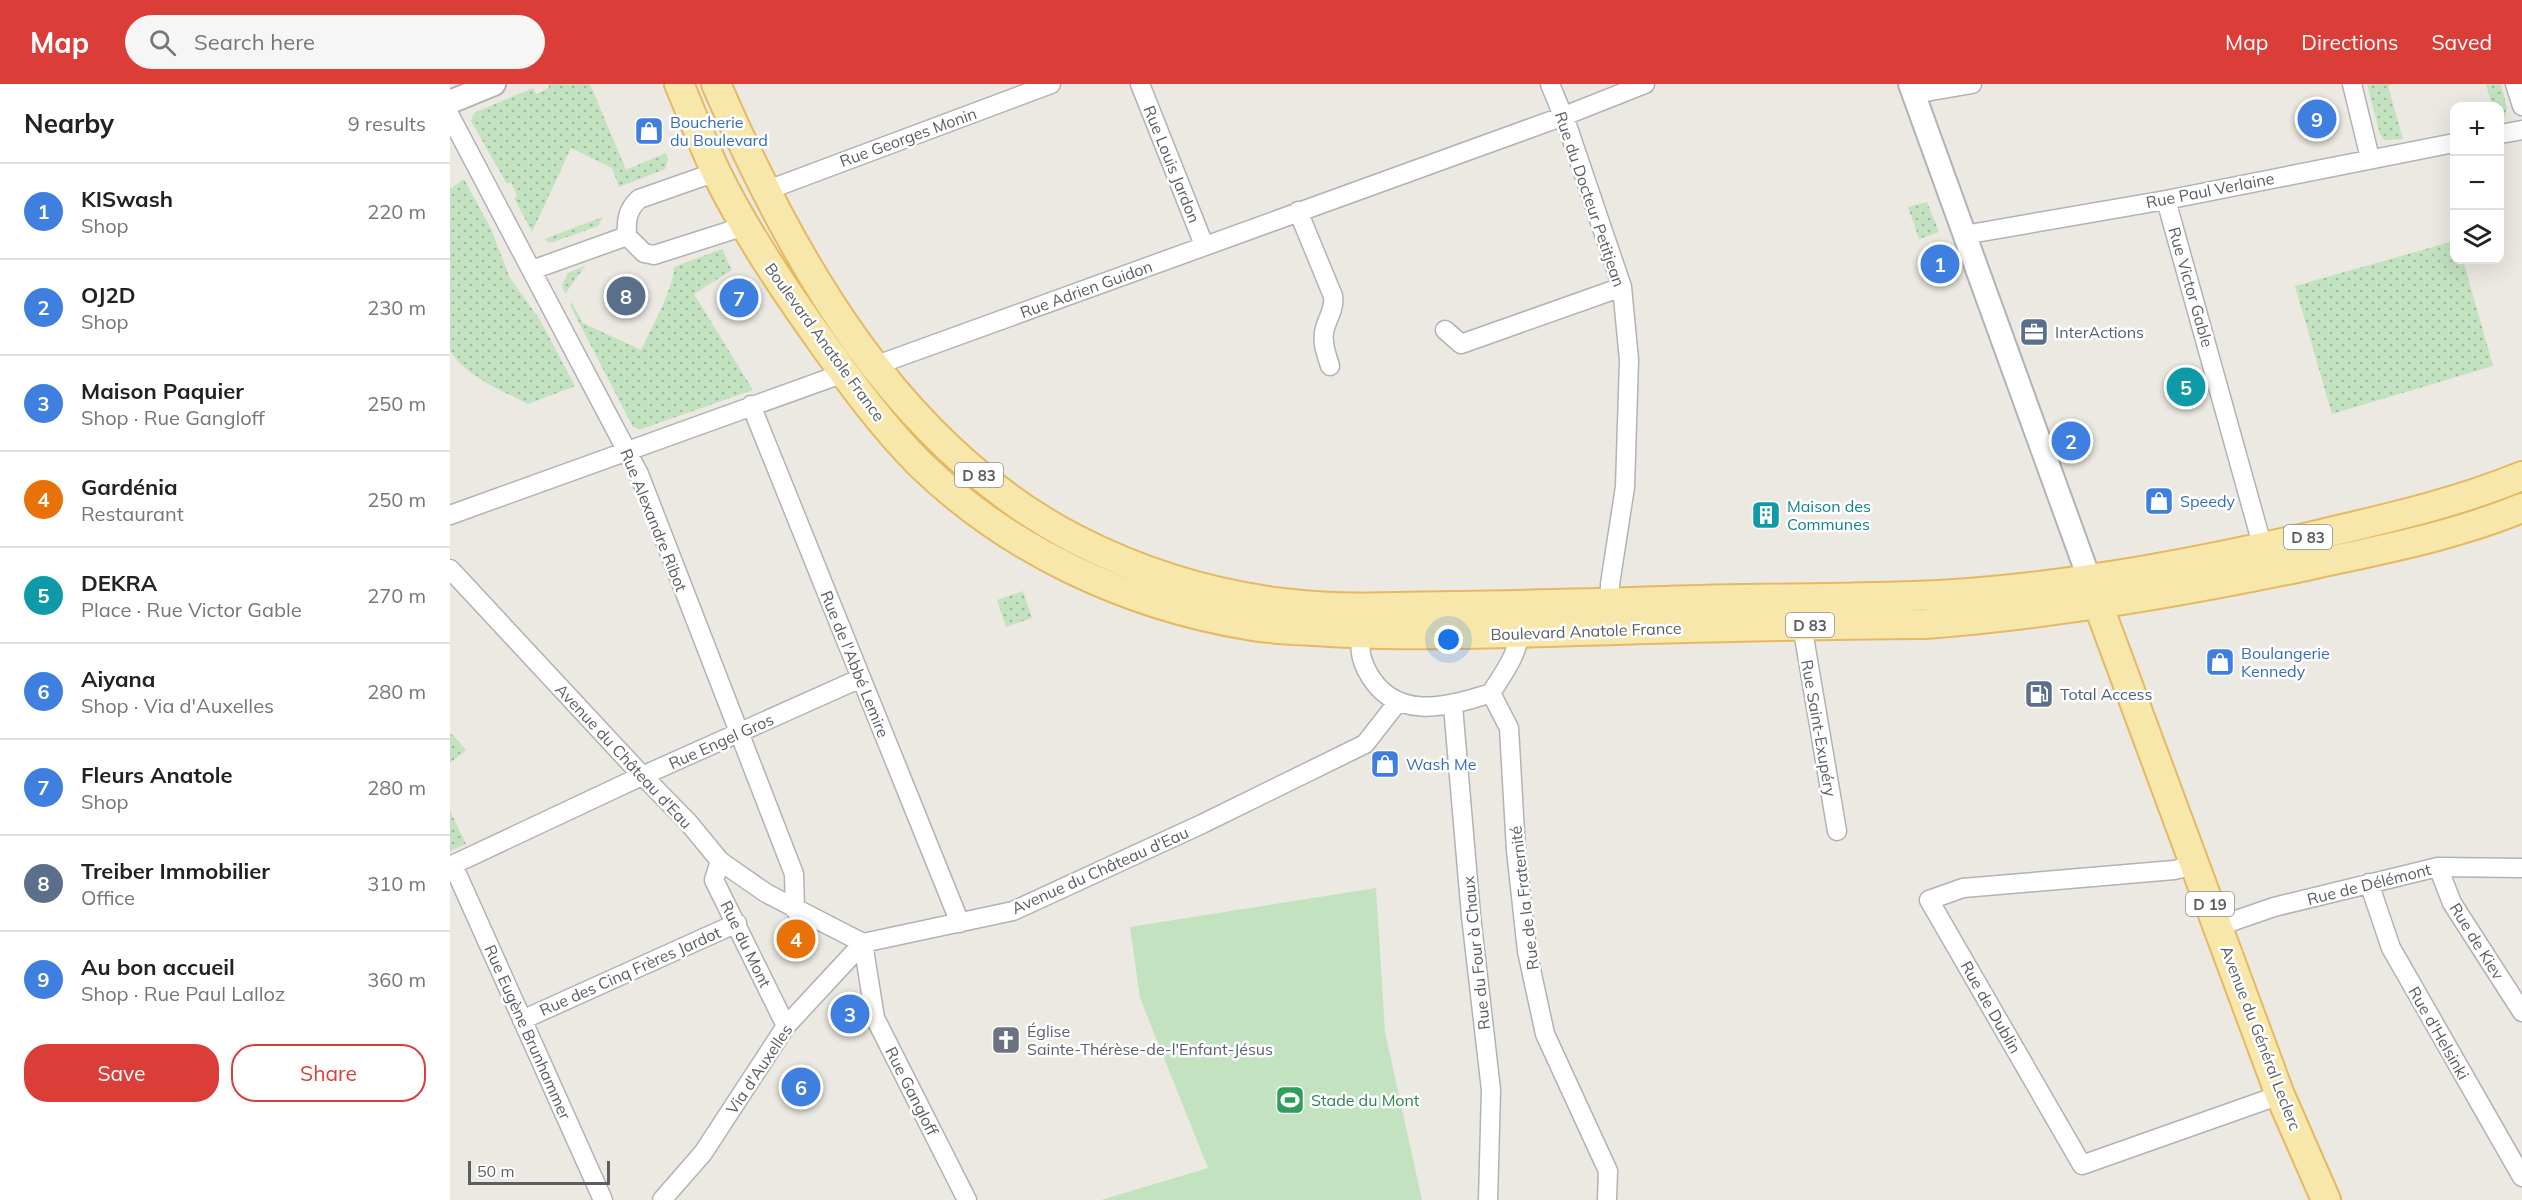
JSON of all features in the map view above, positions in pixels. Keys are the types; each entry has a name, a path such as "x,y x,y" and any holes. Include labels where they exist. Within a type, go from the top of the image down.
{"main road":[{"name":"Boulevard Anatole France","path":"679,84 716,172 745,226 796,306 844,374 884,425 921,465 999,527 1063,565 1113,588 1160,605 1230,622 1258,627 1362,633 1520,633 1925,624 2001,618 2098,605"},
{"name":"Boulevard Anatole France","path":"716,84 765,191 816,280 874,366 906,406 978,474 1027,510 1072,537 1119,560 1196,586 1252,599 1306,606 1514,605 1918,596 2089,578"},
{"name":"D 83","path":"2089,578 2171,567 2263,548 2424,510 2522,476"},
{"name":"D 83","path":"2098,605 2200,589 2434,538 2522,508"},
{"name":"D 19","path":"2089,578 2098,605"},
{"name":"Avenue du Général Leclerc","path":"2098,605 2280,1095 2326,1200"}],"street":[{"path":"450,102 494,84"},
{"name":"Rue Georges Monin","path":"765,191 1050,84"},
{"name":"Rue Louis Jardon","path":"1140,84 1204,245"},
{"name":"Rue du Docteur Petitjean","path":"1550,84 1564,116 1622,286 1629,360 1625,487 1610,584 1610,603"},
{"name":"Rue Adrien Guidon","path":"874,366 1564,116 1645,84"},
{"path":"1972,84 1912,89 2089,578"},
{"path":"2352,84 2370,158"},
{"path":"2516,84 2522,106"},
{"name":"Rue Alexandre Ribot","path":"450,116 639,474 794,874 795,910"},
{"path":"2504,133 2522,129"},
{"name":"Rue Paul Verlaine","path":"1965,235 2166,200 2450,144"},
{"path":"716,172 639,199 631,206 626,221 627,236 644,253 654,255 745,226"},
{"name":"Rue Victor Gable","path":"2166,200 2263,548"},
{"path":"1298,212 1334,296 1335,306 1324,332 1323,345 1330,366"},
{"path":"532,270 627,236"},
{"path":"1445,330 1461,344 1622,286"},
{"path":"450,515 751,405 844,374"},
{"name":"Rue de l'Abbé Lemire","path":"751,405 960,923"},
{"name":"Avenue du Château d'Eau","path":"450,569 643,777 688,822 720,861 795,910 862,944 1013,911 1202,824 1365,744 1397,703"},
{"path":"1425,606 1368,624 1362,633 1359,654 1372,681 1397,703 1424,707 1453,706 1491,693 1511,661 1520,633 1514,605"},
{"name":"Rue Saint-Exupéry","path":"1802,625 1837,831"},
{"name":"Rue Engel Gros","path":"452,866 861,678"},
{"name":"Rue de la Fraternité","path":"1491,693 1509,728 1515,850 1525,929 1545,1034 1608,1171 1607,1200"},
{"name":"Rue du Four à Chaux","path":"1453,706 1471,916 1491,1090 1488,1200"},
{"name":"Rue du Mont","path":"720,861 714,880 786,1026"},
{"name":"Rue de Dublin","path":"2195,865 2174,870 1963,888 1929,900 2082,1165 2280,1095"},
{"name":"Rue Eugène Brunhammer","path":"452,866 603,1200"},
{"name":"Rue de Délémont","path":"2219,926 2274,907 2438,867 2522,868"},
{"name":"Rue de Kiev","path":"2438,867 2452,903 2522,1012"},
{"name":"Rue d'Helsinki","path":"2369,884 2391,948 2522,1177"},
{"name":"Rue des Cinq Frères Jardot","path":"522,1020 737,923"},
{"name":"Via d'Auxelles","path":"672,1196 786,1026 862,944"},
{"name":"Rue Gangloff","path":"862,944 875,1018 967,1200"}],"green space":[{"path":"548,84 590,84 626,170 666,153 668,159 665,169 619,187 612,168 571,148 532,232 514,198 517,196 511,182 507,184 471,121 474,113 533,88 536,94 549,88"},
{"path":"2367,84 2392,84 2388,86 2403,139 2384,140 2380,134"},
{"path":"2486,84 2501,84 2507,108 2504,118 2504,102 2491,102"},
{"path":"464,179 491,229 510,278 540,320 575,386 528,404 475,376 450,351 450,189"},
{"path":"1927,202 1939,232 1919,239 1908,207"},
{"path":"603,217 598,226 553,242 544,239"},
{"path":"2450,242 2450,264 2464,264 2493,366 2332,414 2295,286"},
{"path":"722,249 732,270 694,294 753,390 641,429 633,427 570,305 572,303 583,323 641,350 667,296 674,267"},
{"path":"585,266 565,294 562,285 568,273"},
{"path":"1023,591 1032,618 1006,627 997,600"},
{"path":"450,732 466,750 450,763"},
{"path":"450,811 466,844 450,851"},
{"name":"Stade du Mont","path":"1376,888 1385,1032 1422,1200 1101,1200 1208,1168 1140,998 1130,927"}],"place":[{"name":"Au bon accueil","path":"2317,119"},
{"name":"Boucherie du Boulevard","path":"649,131"},
{"name":"KISwash","path":"1940,264"},
{"name":"Treiber Immobilier","path":"626,296"},
{"name":"Fleurs Anatole","path":"739,298"},
{"name":"InterActions","path":"2034,332"},
{"name":"DEKRA","path":"2186,387"},
{"name":"OJ2D","path":"2071,441"},
{"name":"Speedy","path":"2159,501"},
{"name":"Maison des Communes","path":"1766,515"},
{"name":"Boulangerie Kennedy","path":"2220,662"},
{"name":"Total Access","path":"2039,694"},
{"name":"Wash Me","path":"1385,764"},
{"name":"Gardénia","path":"796,939"},
{"name":"Maison Paquier","path":"850,1014"},
{"name":"Église Sainte-Thérèse-de-l'Enfant-Jésus","path":"1006,1040"},
{"name":"Aiyana","path":"801,1087"},
{"name":"Stade du Mont","path":"1290,1100"}]}
